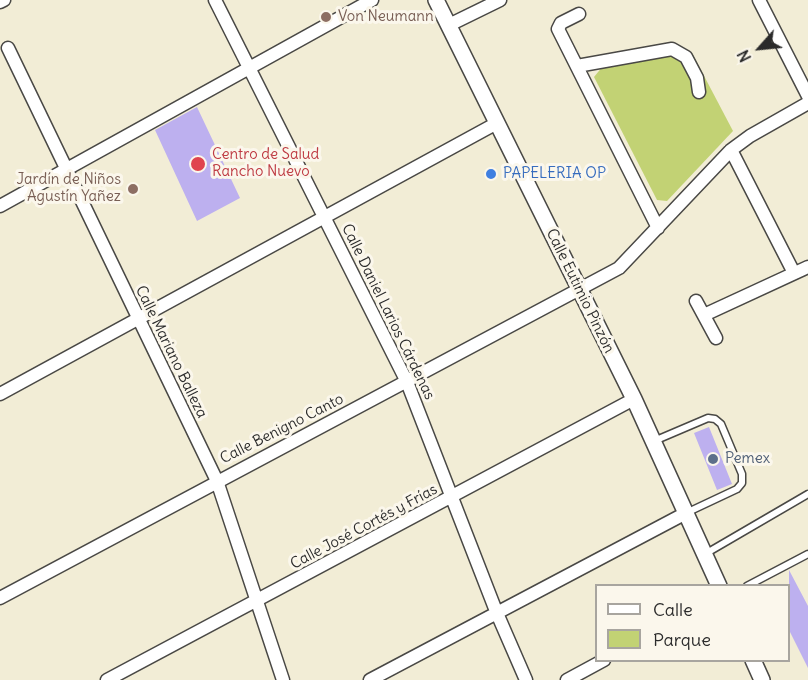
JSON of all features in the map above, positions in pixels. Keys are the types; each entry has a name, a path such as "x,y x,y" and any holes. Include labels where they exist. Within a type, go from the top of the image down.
{"street":[{"path":"0,2 4,0"},
{"name":"Calle Daniel Larios Cárdenas","path":"215,0 407,382 496,611 526,680"},
{"path":"0,206 372,0"},
{"name":"Calle Eutimio Pinzón","path":"436,0 634,399 719,584"},
{"path":"449,25 500,0"},
{"path":"759,0 808,96"},
{"path":"579,14 561,23 558,28 658,228"},
{"name":"Calle Mariano Balleza","path":"8,48 217,481 283,680"},
{"path":"577,66 672,49 686,57 697,78 699,92"},
{"name":"Calle Benigno Canto","path":"0,598 619,268 731,150 765,126 808,103"},
{"path":"0,394 497,123"},
{"path":"731,150 794,273"},
{"path":"704,315 808,267"},
{"path":"696,301 716,338"},
{"name":"Calle José Cortés y Frías","path":"107,680 634,399"},
{"path":"370,680 496,611 686,513"},
{"path":"567,680 600,662"},
{"path":"754,662 762,680"}],"lane":[{"path":"653,441 708,418 715,419 720,424 742,474 742,483 737,489 686,513"},
{"path":"705,554 808,494"},
{"path":"749,584 808,554"}],"green space":[{"path":"692,53 733,131 667,201 657,200 594,77 603,66"}],"building":[{"name":"Centro de Salud Rancho Nuevo","path":"197,107 240,198 197,221 155,130"},
{"name":"Pemex","path":"709,427 732,484 717,490 694,433"},
{"path":"789,570 808,606 808,668 790,632"}],"place":[{"name":"Von Neumann","path":"326,17"},
{"name":"Centro de Salud Rancho Nuevo","path":"198,164"},
{"name":"PAPELERIA OP","path":"491,174"},
{"name":"Jardín de Niños Agustín Yañez","path":"133,189"},
{"name":"Pemex","path":"713,459"}]}
